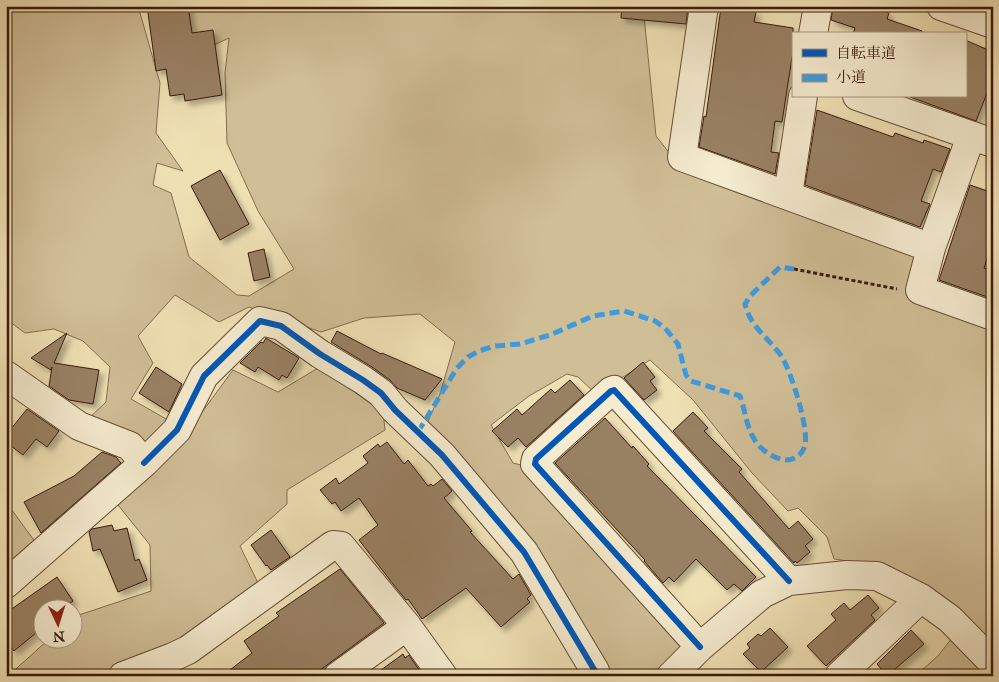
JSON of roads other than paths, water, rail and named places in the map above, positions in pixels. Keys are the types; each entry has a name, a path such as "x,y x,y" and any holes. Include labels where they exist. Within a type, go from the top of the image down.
{"street":[{"path":"704,6 682,157 932,248"},
{"path":"813,32 818,6"},
{"path":"941,6 993,24"},
{"path":"788,195 803,98"},
{"path":"863,98 982,139 932,248 920,290 993,316"},
{"path":"6,584 144,463 177,430 204,376 260,321 281,326 381,393 395,410 442,455 524,552 595,671"},
{"path":"6,375 79,426 130,446 144,463"},
{"path":"700,647 535,464 536,459 612,390 789,581"},
{"path":"123,676 173,658 188,650 334,545 341,546 407,626 443,676"},
{"path":"670,676 700,647 762,594 789,581 847,575 877,576 922,598 950,619 993,663"},
{"path":"839,676 922,598"},
{"path":"338,676 407,626"}]}
